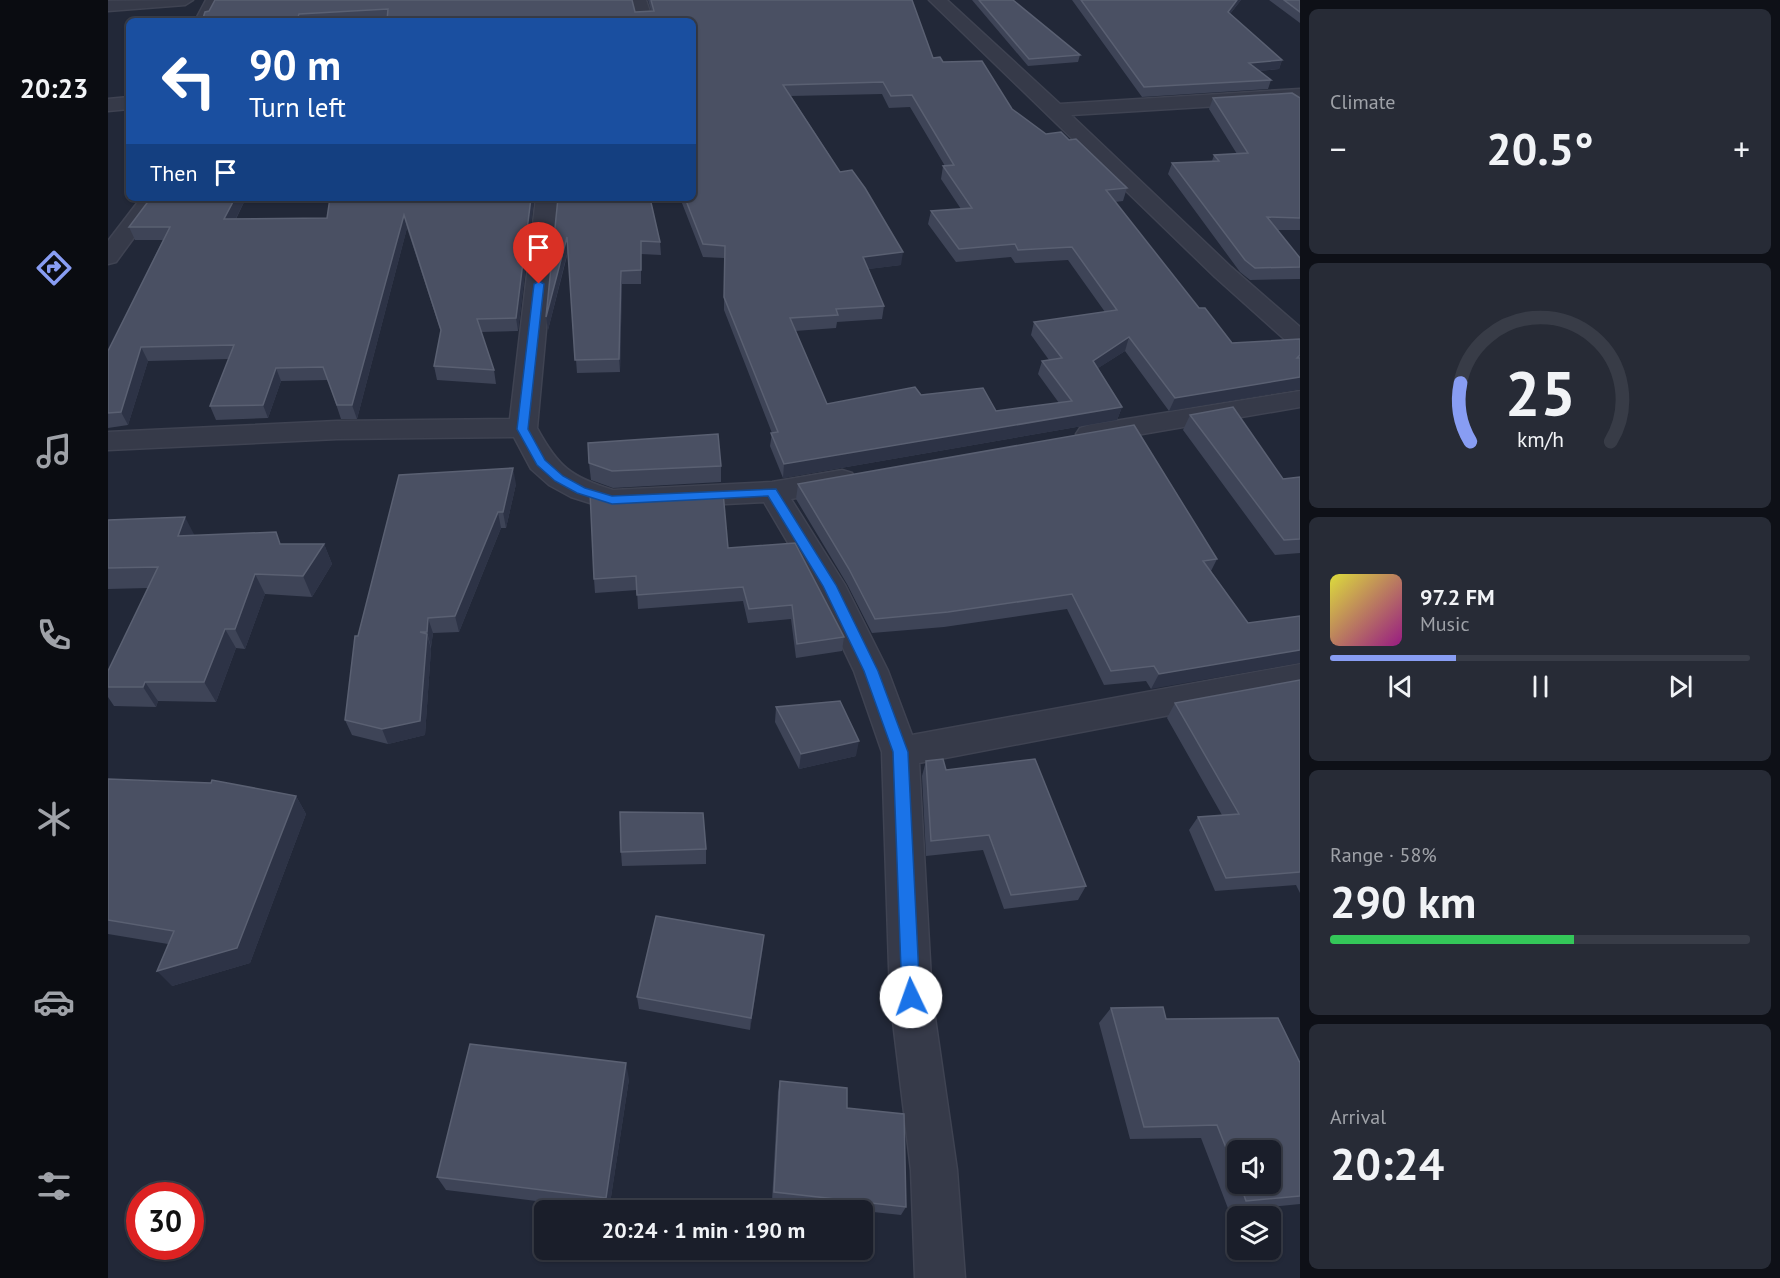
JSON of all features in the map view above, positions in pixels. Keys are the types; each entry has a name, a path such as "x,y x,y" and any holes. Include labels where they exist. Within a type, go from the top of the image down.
{"street":[{"path":"108,6 185,0"},
{"path":"205,18 214,0"},
{"path":"638,0 644,18"},
{"path":"937,0 1058,110 1116,170 1270,315 1300,339"},
{"path":"1058,110 1300,95"},
{"path":"108,105 126,103"},
{"path":"108,257 150,201"},
{"path":"547,201 523,429 541,462 559,478 581,490 612,500 772,492 867,476"},
{"path":"1070,437 1300,399"},
{"path":"109,444 337,430 523,429"},
{"path":"772,492 829,585 871,671 900,752 911,997 934,1170 940,1278"},
{"path":"900,752 1300,677"}],"building":[{"path":"215,0 632,0 635,12 654,11 651,0 912,0 933,58 940,57 943,62 982,61 1012,109 1046,134 1061,132 1069,140 1076,139 1127,188 1106,190 1199,308 1205,308 1232,343 1300,339 1300,355 1297,358 1300,358 1300,377 1175,398 1129,337 1093,361 1122,407 784,464 771,433 778,432 724,297 725,246 703,244 686,201 696,201 696,18 387,18 388,9 299,14 298,18 203,18 205,12 209,11","holes":["883,82 891,96 912,95 954,165 943,166 972,208 931,211 959,249 1015,244 1018,250 1072,247 1117,310 1034,322 1062,358 1042,361 1072,401 996,411 983,388 921,395 915,387 827,404 790,318 838,315 836,309 884,306 863,257 903,252 865,188 852,170 840,172 783,85"]},
{"path":"979,0 1013,0 1080,55 1029,59"},
{"path":"1081,0 1237,0 1228,12 1282,60 1249,63 1271,80 1144,87"},
{"path":"1284,0 1300,0 1300,12"},
{"path":"1292,93 1300,98 1300,218 1267,217 1300,258 1300,267 1255,268 1245,260 1172,163 1219,161 1214,155 1248,153 1213,98"},
{"path":"149,201 233,201 224,219 327,218 330,201 531,201 516,318 477,319 494,370 434,366 441,330 404,215 352,405 337,405 323,367 276,368 263,405 210,406 234,345 141,347 121,412 108,413 108,351 170,227 129,227"},
{"path":"558,201 651,201 660,242 641,241 641,270 621,271 619,359 575,360 567,237 546,317"},
{"path":"1233,407 1283,479 1300,477 1300,539 1284,540 1190,415"},
{"path":"1134,425 1217,559 1203,561 1248,623 1300,616 1300,650 1159,674 1154,666 1111,671 1072,594 948,612 875,619 849,569 798,484"},
{"path":"718,434 721,466 612,471 589,463 588,443"},
{"path":"513,468 503,512 498,512 455,616 428,618 427,632 420,632 427,634 420,721 382,729 345,720 355,636 358,636 399,475"},
{"path":"590,492 611,498 723,492 728,548 795,543 844,637 797,644 792,605 749,609 743,587 637,595 636,576 594,579"},
{"path":"185,517 178,536 276,532 280,544 324,544 303,576 255,574 235,629 225,629 204,682 145,682 143,687 108,687 108,671 158,567 108,568 108,520"},
{"path":"1300,680 1300,872 1226,878 1198,817 1239,814 1175,703"},
{"path":"840,701 859,741 801,754 776,707"},
{"path":"943,759 946,770 1035,759 1086,886 1011,895 989,835 931,841 926,761"},
{"path":"108,779 211,783 212,780 296,796 237,948 157,971 174,931 108,920"},
{"path":"620,812 703,813 706,849 621,852"},
{"path":"656,916 764,935 751,1018 637,997"},
{"path":"1163,1007 1166,1019 1278,1018 1300,1063 1300,1196 1246,1201 1244,1194 1281,1194 1281,1140 1227,1140 1227,1150 1217,1125 1144,1127 1111,1008"},
{"path":"470,1044 626,1063 606,1198 437,1177"},
{"path":"780,1081 847,1088 847,1108 904,1114 906,1207 873,1203 873,1200 844,1200 774,1192"}],"route":[{"path":"539,284 523,429 541,462 559,478 581,490 612,500 772,492 829,585 871,671 900,752 911,997"}]}
